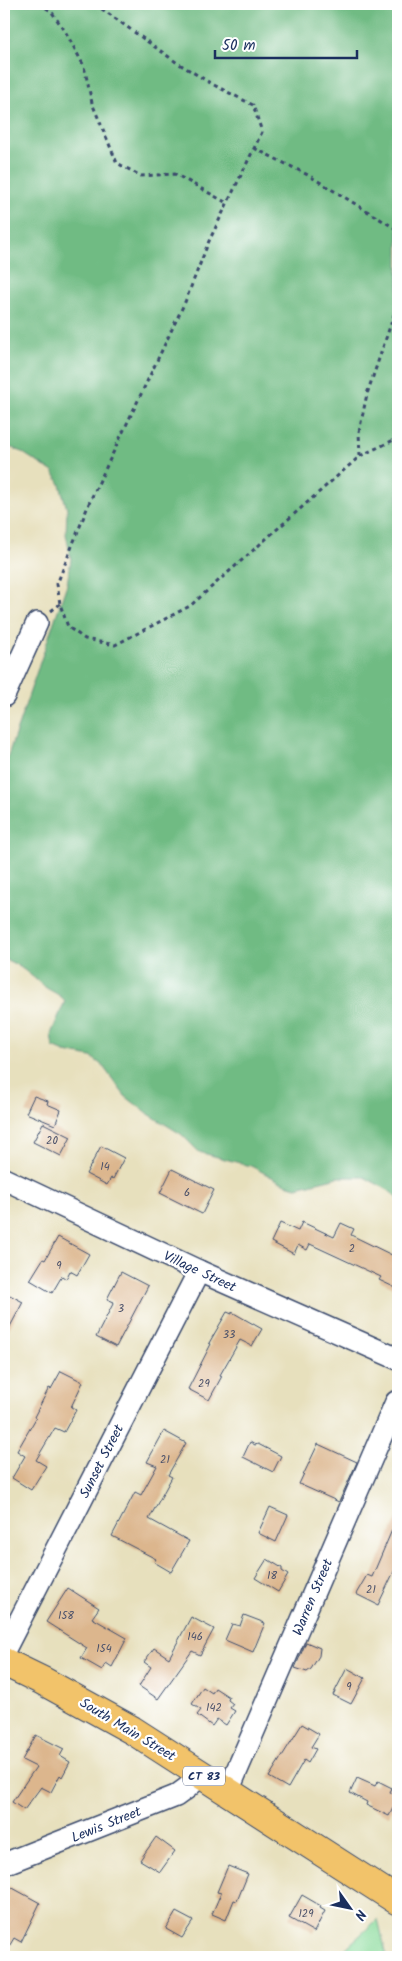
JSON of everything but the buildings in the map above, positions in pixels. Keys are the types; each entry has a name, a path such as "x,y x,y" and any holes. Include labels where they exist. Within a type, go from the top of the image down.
{"main road":[{"name":"South Main Street","path":"4,1662 98,1709 202,1774 398,1902"}],"street":[{"path":"4,696 37,623"},
{"name":"Village Street","path":"4,1179 199,1271 398,1359"},
{"name":"Sunset Street","path":"4,1651 199,1271"},
{"name":"Warren Street","path":"228,1791 396,1402"},
{"name":"Lewis Street","path":"4,1864 176,1796 202,1774"}],"path":[{"path":"39,4 51,11 65,31 84,66 92,103 117,163 141,176 175,174 228,203"},
{"path":"95,4 176,62 252,106 262,132 209,241 185,302 90,501 56,584 60,604 68,627 85,639 115,645 190,606 360,456 398,438"},
{"path":"254,148 308,174 398,230"},
{"path":"360,456 359,432 367,394 398,303"}],"green space":[{"path":"4,4 398,4 398,1198 388,1190 364,1177 338,1177 297,1187 285,1184 251,1166 199,1152 181,1134 147,1113 125,1096 102,1065 91,1057 65,1052 53,1047 51,1034 65,1001 21,968 4,959 4,767 67,584 71,559 66,534 67,509 60,484 53,472 20,451 4,445"},
{"path":"378,1919 387,1957 336,1957"}]}
